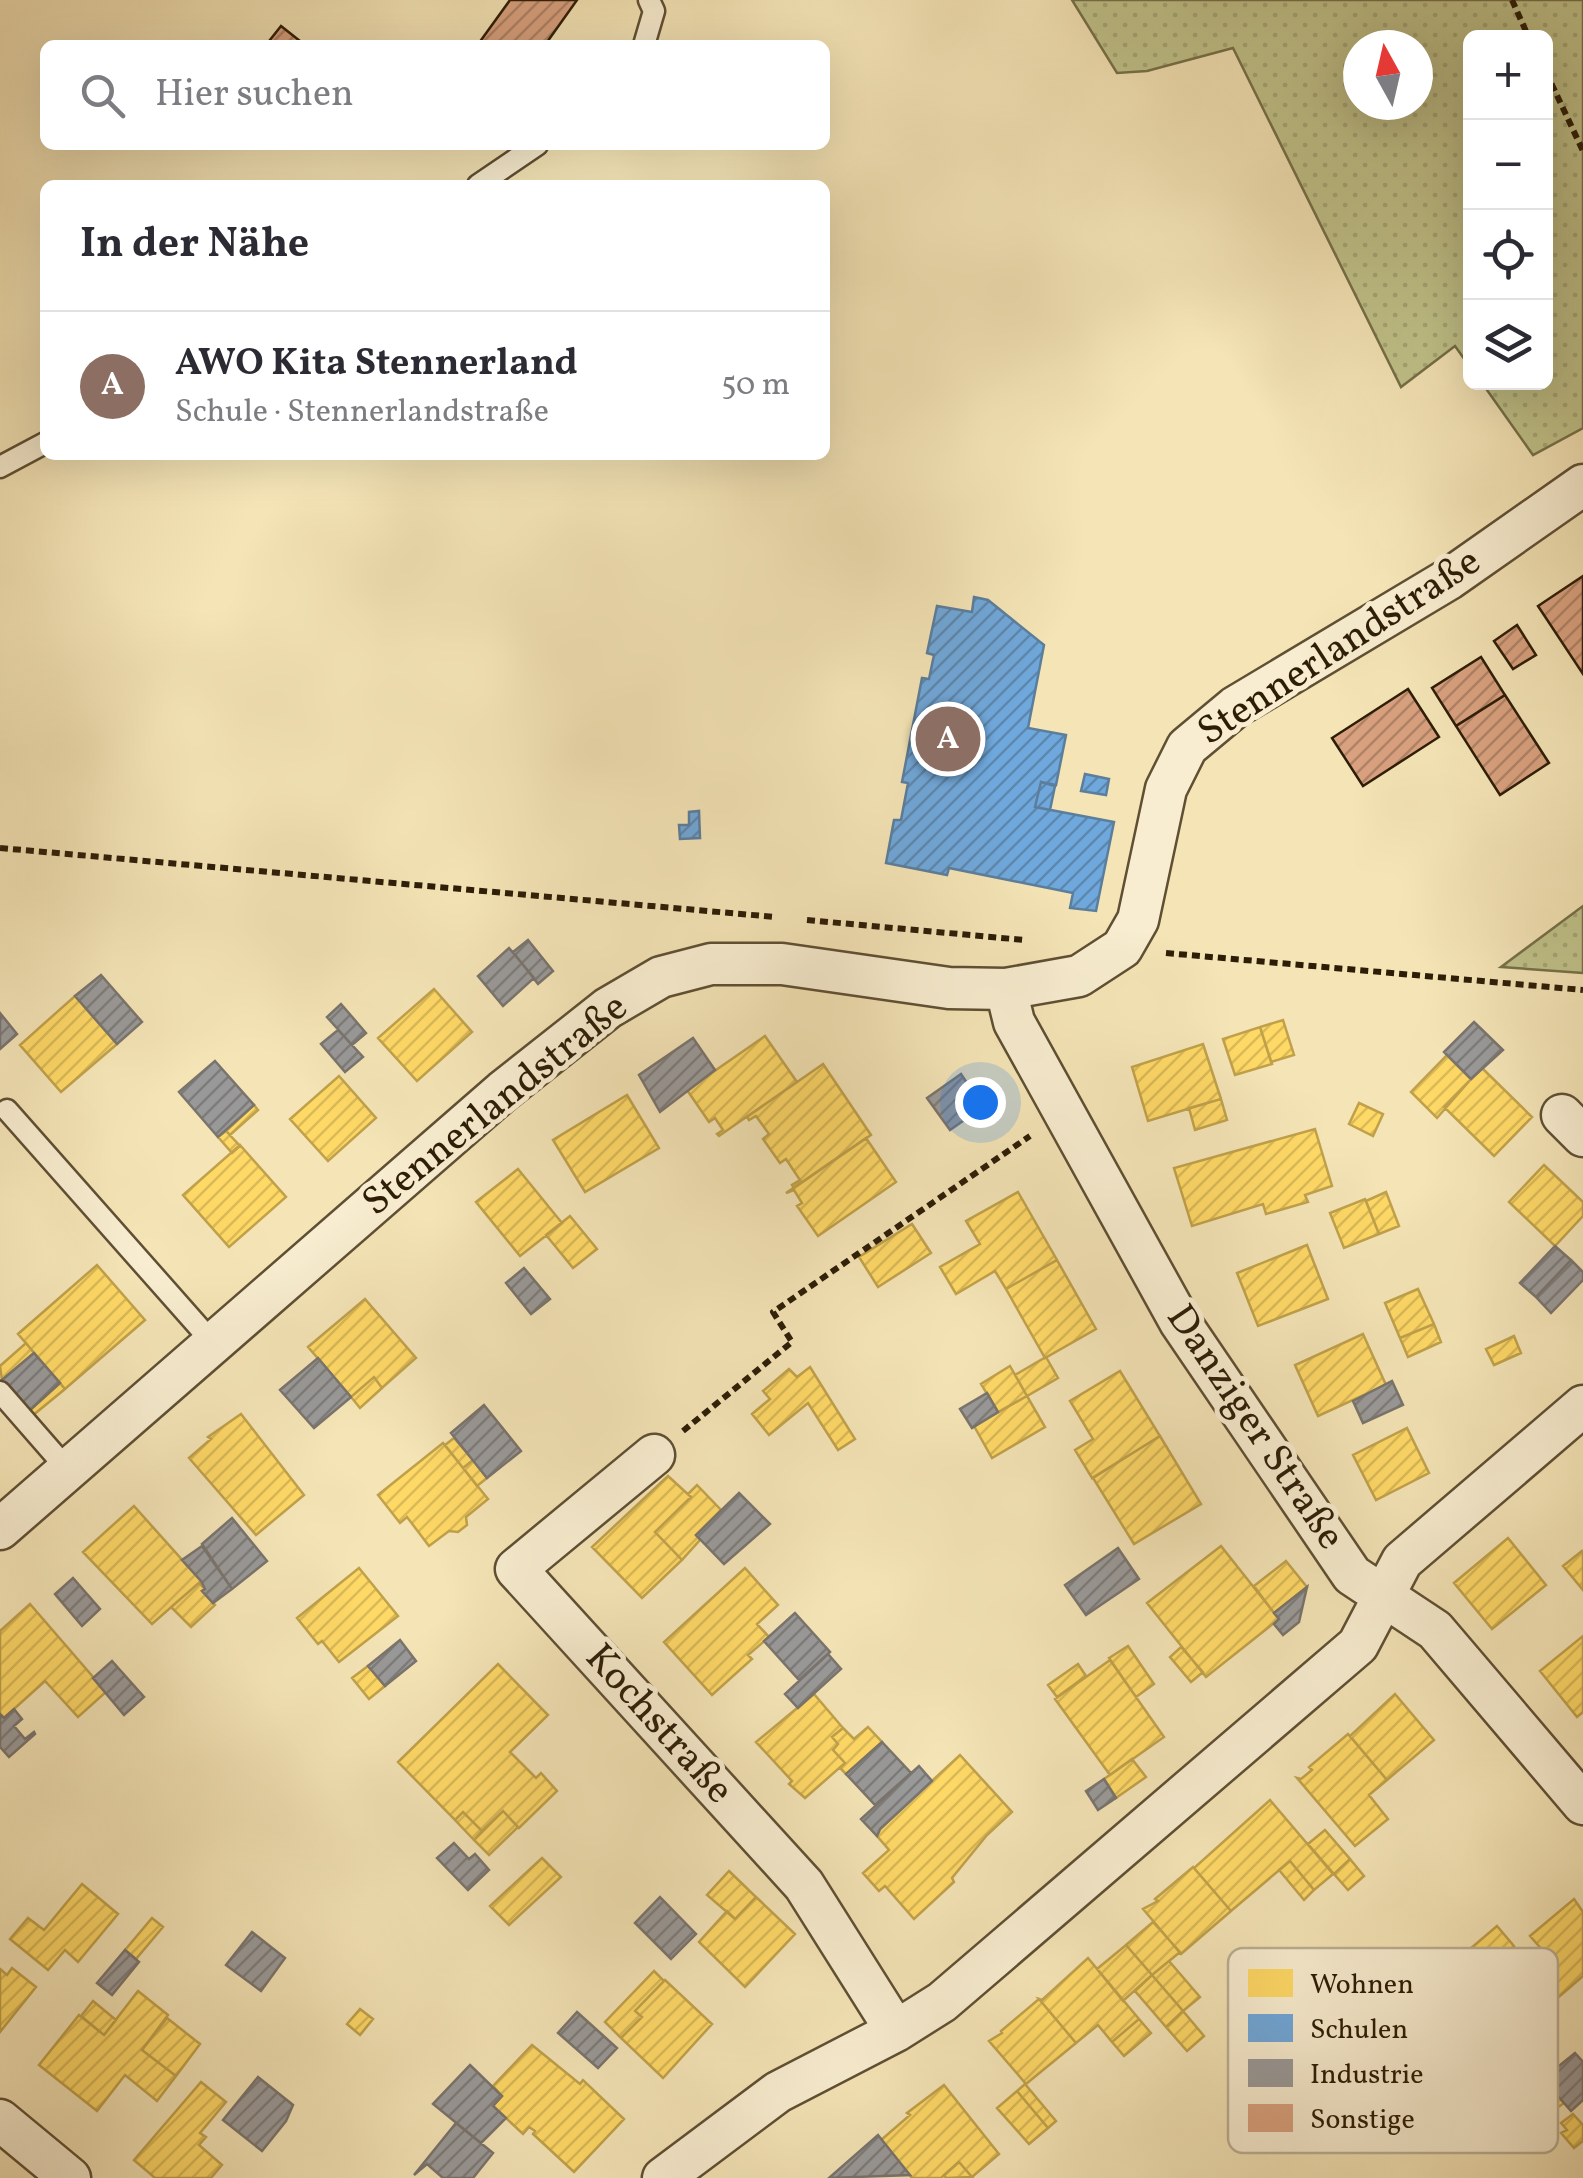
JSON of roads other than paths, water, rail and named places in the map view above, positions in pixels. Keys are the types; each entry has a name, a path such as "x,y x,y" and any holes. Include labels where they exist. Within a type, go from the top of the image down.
{"street":[{"name":"Stennerlandstraße","path":"0,1530 503,1091 608,1008 661,977 711,964 782,964 949,988 1006,989 1079,976 1122,948 1138,920 1166,789 1187,747 1235,707 1449,579 1583,485"},
{"name":"Danziger Straße","path":"1006,989 1014,1022 1180,1322 1352,1575 1436,1630 1583,1804"},
{"path":"663,2178 778,2092 896,2031 942,2002 1358,1645 1402,1561 1583,1406"},
{"name":"Kochstraße","path":"654,1455 516,1568 804,1886 896,2031"},
{"path":"0,2120 70,2178"}],"lane":[{"path":"645,40 654,11 649,0"},
{"path":"485,180 530,150"},
{"path":"0,468 40,446"},
{"path":"7,1110 214,1343"},
{"path":"0,1392 68,1470"}],"place":[{"name":"AWO Kita Stennerland","path":"948,739"}]}
